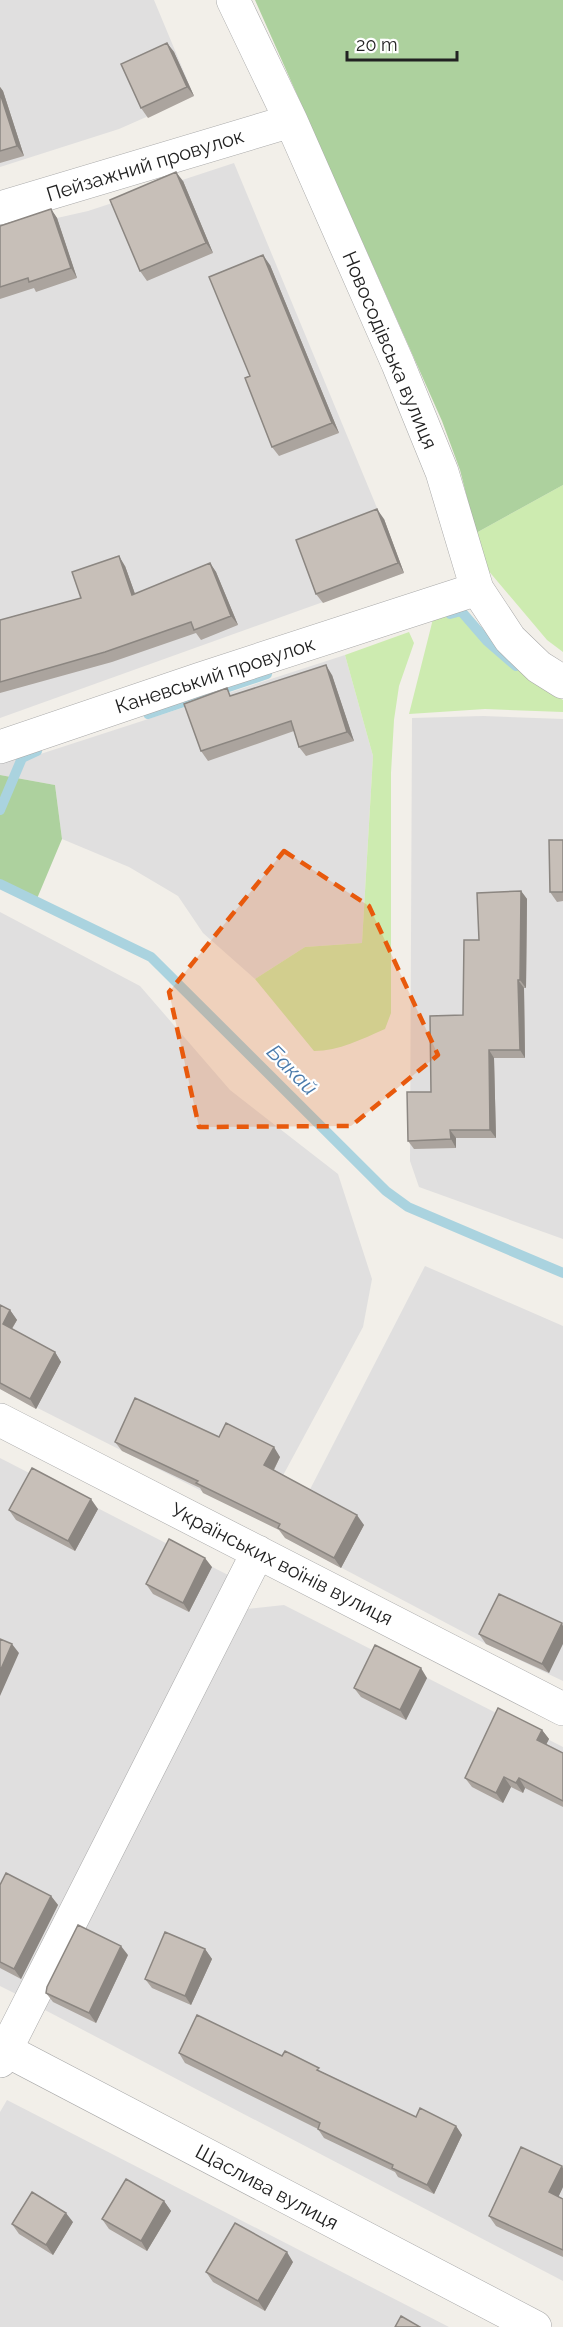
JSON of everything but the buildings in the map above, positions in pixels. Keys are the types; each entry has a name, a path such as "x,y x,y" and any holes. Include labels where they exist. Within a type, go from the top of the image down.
{"street":[{"name":"Новосодівська вулиця","path":"233,0 291,121 398,364 442,472 477,589 510,639 539,667 563,682"},
{"name":"Пейзажний провулок","path":"0,208 291,121"},
{"name":"Каневський провулок","path":"0,747 477,589"},
{"name":"Українських воїнів вулиця","path":"0,1420 563,1709"},
{"path":"2,2053 258,1552"},
{"name":"Щаслива вулиця","path":"2,2053 535,2327"}],"highlighted area":[{"path":"284,851 369,906 438,1055 351,1126 199,1127 169,992"}],"shaded area":[{"path":"0,0 154,0 194,96 119,129 0,167"},
{"path":"234,163 404,573 0,718 0,237"},
{"path":"345,655 373,756 362,943 305,947 255,979 203,933 178,896 129,867 62,839 55,785 0,775 0,753 22,760"},
{"path":"483,716 563,719 563,1239 419,1187 410,1161 412,718"},
{"path":"0,912 140,986 230,1090 338,1174 372,1279 363,1327 259,1520 0,1389"},
{"path":"425,1266 563,1326 563,1681 486,1644 285,1538"},
{"path":"0,1458 228,1575 64,1908 18,1995 0,1986"},
{"path":"284,1605 563,1747 563,2281 43,2009 247,1609"},
{"path":"7,2100 449,2327 0,2327 0,2112"}],"green space":[{"path":"255,0 563,0 563,485 476,533 460,470 442,421"},
{"path":"563,485 563,652 547,640 487,569 476,533"},
{"path":"461,611 509,659 563,700 563,712 485,709 409,714 433,619"},
{"path":"409,632 414,643 399,686 394,720 391,773 391,1013 385,1029 341,1047 314,1051 255,979 305,947 362,943 373,756 345,655"},
{"path":"0,775 55,785 62,839 36,901 0,884"}],"waterway":[{"path":"450,614 461,611 487,641 516,666"},
{"path":"148,714 267,674"},
{"path":"0,810 22,758 37,751"},
{"name":"Бакай","path":"0,884 151,957 386,1191 408,1207 563,1273"}]}
